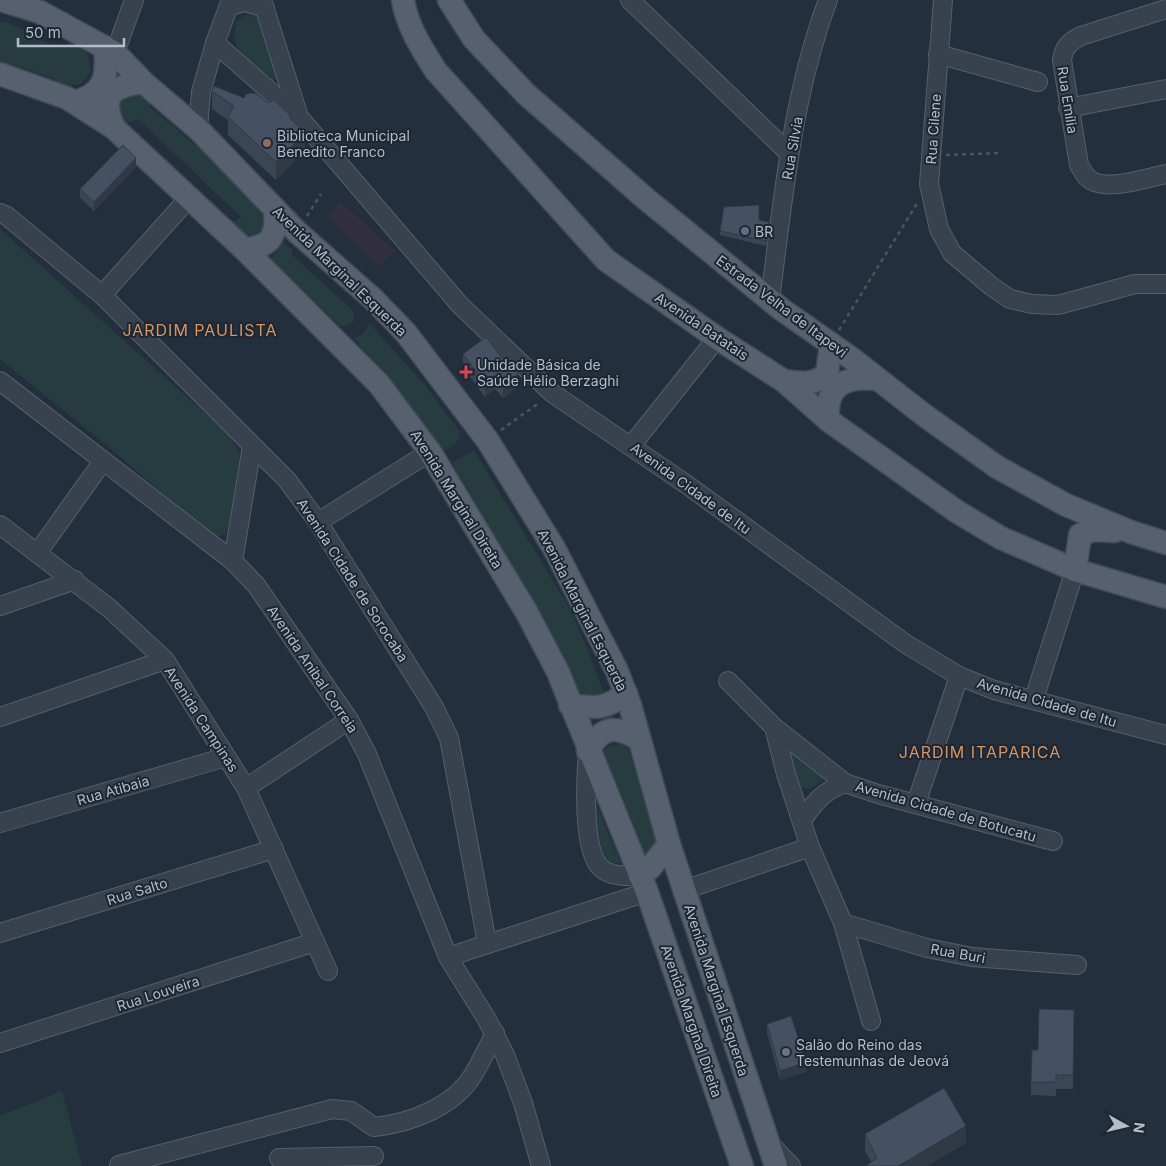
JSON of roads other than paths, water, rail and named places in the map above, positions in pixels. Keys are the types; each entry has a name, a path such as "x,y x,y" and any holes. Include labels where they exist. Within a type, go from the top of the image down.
{"main road":[{"name":"Avenida Marginal Esquerda","path":"1,0 42,6 110,50 198,129 297,232 372,298 406,333 488,440 554,548 617,671 626,693 637,738 669,844 776,1166"},
{"name":"Avenida Batatais","path":"403,0 405,12 418,43 436,71 606,260 717,338 784,381 828,420 956,511 1001,538 1076,570 1166,596"},
{"name":"Estrada Velha de Itapevi","path":"449,0 474,39 526,94 646,199 770,300 997,467 1038,491 1090,516 1166,543"},
{"path":"74,102 86,99 97,91 104,80 110,50"},
{"name":"Avenida Marginal Direita","path":"0,74 27,82 74,102 114,128 154,164 188,199 244,249 379,384 430,452 540,635 644,884 742,1166"},
{"path":"114,128 109,116 107,103 113,90 122,85 144,82"},
{"path":"244,249 260,248 274,235 276,225 275,209"},
{"path":"784,381 808,384 822,378 827,374 831,344"},
{"path":"828,420 828,404 838,386 848,380 878,379"},
{"path":"1076,570 1080,535 1093,530 1131,532"},
{"path":"570,705 605,707 613,704 626,693"},
{"path":"588,751 594,739 609,730 624,730 637,738"},
{"path":"644,884 669,844"}],"street":[{"path":"110,50 134,0"},
{"path":"630,0 789,153"},
{"name":"Rua Silvia","path":"770,300 789,153 811,51 828,0"},
{"name":"Rua Cilene","path":"943,0 929,184 939,229 952,253 991,286 1010,298 1032,304 1058,305 1135,284 1166,284"},
{"path":"198,129 201,92 215,43 230,3 264,4"},
{"name":"Avenida Cidade de Itu","path":"264,4 299,117"},
{"name":"Rua Emília","path":"1166,9 1081,36 1070,42 1064,49 1062,60 1068,108 1079,164 1088,178 1096,183 1108,185 1166,174"},
{"name":"Avenida Cidade de Itu","path":"215,43 299,117 460,305 552,393 631,446 906,644 959,676 994,690 1166,735"},
{"path":"938,54 1038,82"},
{"path":"1068,108 1166,89"},
{"path":"174,109 201,92"},
{"path":"102,295 188,199"},
{"name":"Avenida Cidade de Sorocaba","path":"0,213 7,216 102,295 287,480 318,522 434,707 449,738 487,942"},
{"path":"631,446 717,338"},
{"name":"Avenida Anibal Correia","path":"0,381 233,561 256,585 350,720 367,754 448,957 495,1033 523,1103 541,1166"},
{"path":"233,561 252,446"},
{"path":"318,522 430,452"},
{"path":"38,552 103,461"},
{"name":"Avenida Campinas","path":"0,525 75,580 139,634 164,660 246,788 328,971"},
{"path":"1034,700 1076,570"},
{"path":"0,606 75,580"},
{"path":"0,717 164,660"},
{"path":"916,804 959,676"},
{"name":"Avenida Cidade de Botucatu","path":"728,681 774,727 845,783 1053,841"},
{"path":"246,788 350,720"},
{"path":"774,727 786,774 810,847 842,923 872,1021"},
{"name":"Avenida Marginal Direita","path":"588,751 586,781 588,821 590,840 597,862 607,872 644,884"},
{"name":"Rua Atibaia","path":"0,823 226,757"},
{"path":"802,820 818,798 829,789 845,783"},
{"path":"684,890 810,847"},
{"name":"Rua Salto","path":"0,933 274,849"},
{"path":"448,957 644,884"},
{"name":"Rua Buri","path":"842,923 927,948 972,957 1077,965"},
{"name":"Rua Louveira","path":"0,1043 315,942"},
{"path":"119,1165 332,1109 351,1111 374,1126 433,1112 464,1087 495,1033"},
{"path":"766,1139 791,1166"},
{"path":"279,1158 374,1156"}],"place":[{"name":"Biblioteca Municipal Benedito Franco","path":"267,143"},
{"name":"BR","path":"745,231"},
{"name":"Unidade Básica de Saúde Hélio Berzaghi","path":"466,372"},
{"name":"Salão do Reino das Testemunhas de Jeová","path":"786,1052"}],"district":[{"name":"JARDIM PAULISTA","path":"200,330"},
{"name":"JARDIM ITAPARICA","path":"980,752"}]}
